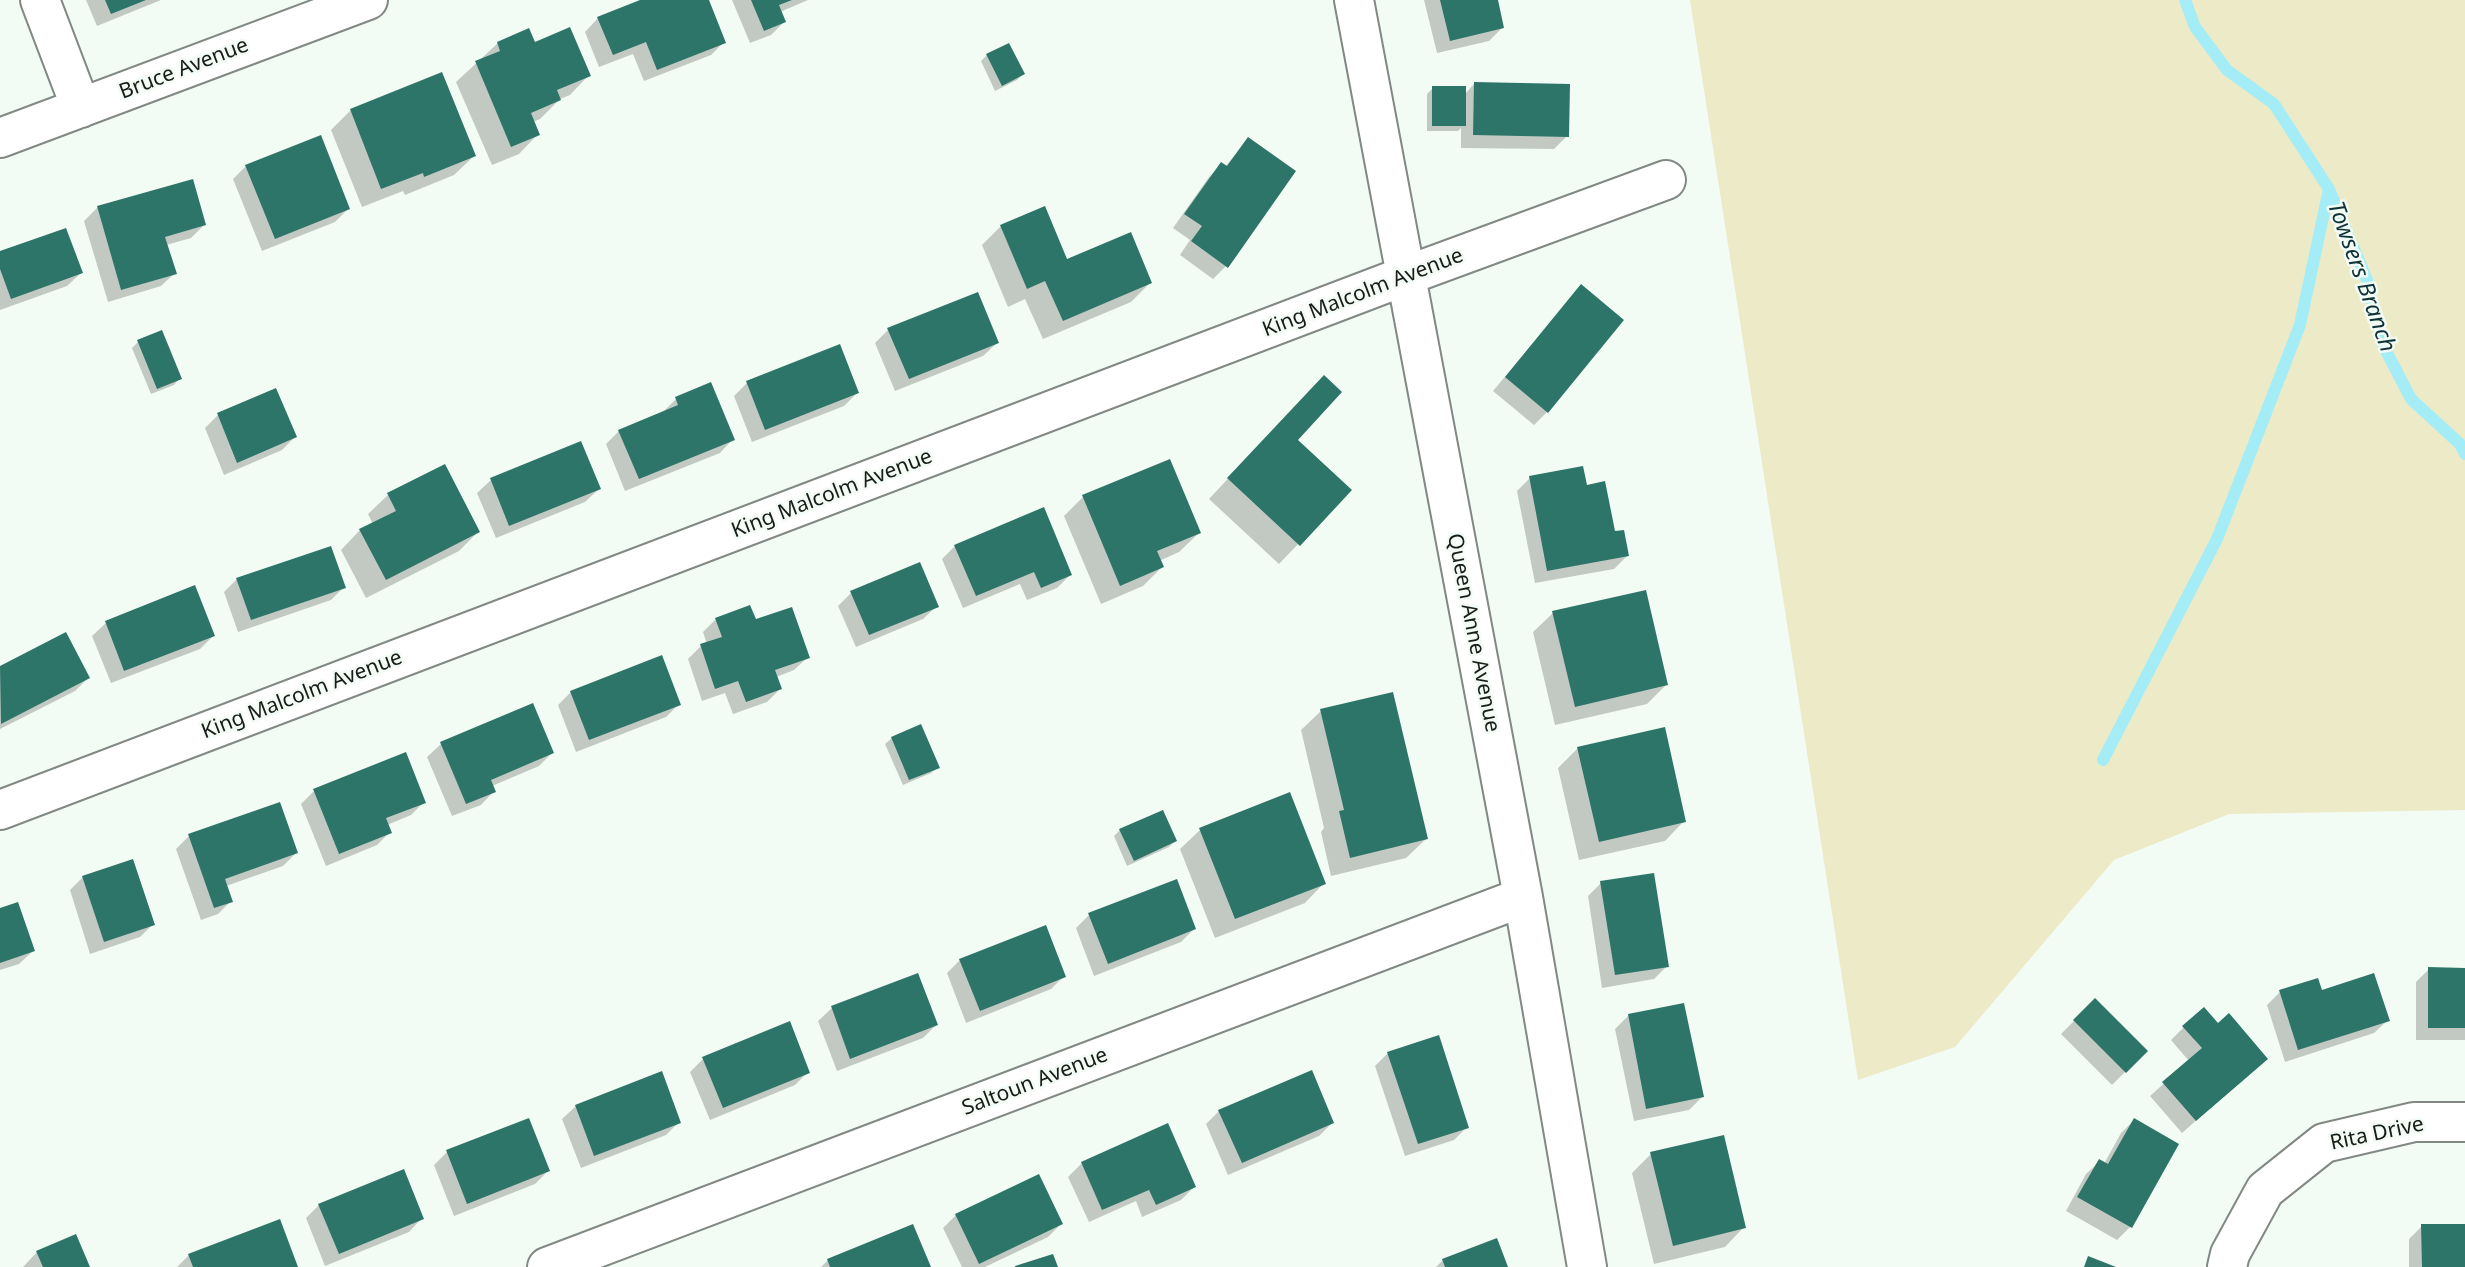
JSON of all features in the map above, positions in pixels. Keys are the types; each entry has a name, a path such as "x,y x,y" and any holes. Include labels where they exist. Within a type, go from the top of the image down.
{"street":[{"path":"40,0 81,107"},
{"name":"Bruce Avenue","path":"0,138 368,0"},
{"name":"Queen Anne Avenue","path":"1354,0 1523,897 1587,1267"},
{"name":"King Malcolm Avenue","path":"0,810 1405,276 1666,180"},
{"name":"Saltoun Avenue","path":"547,1267 1523,897"},
{"name":"Rita Drive","path":"2227,1267 2231,1254 2265,1190 2324,1143 2414,1122 2465,1122"}],"shaded area":[{"path":"1690,0 2465,0 2465,810 2229,814 2114,860 1955,1047 1858,1080"}],"building":[{"path":"105,0 146,0 111,14"},
{"path":"640,0 709,0 726,43 657,70 646,42 613,55 597,17"},
{"path":"751,0 792,0 779,5 786,22 764,31"},
{"path":"1440,0 1498,0 1504,28 1450,41"},
{"path":"570,27 591,76 557,90 561,100 531,113 540,135 511,147 475,61 500,51 497,42 529,28 535,42"},
{"path":"1009,43 1025,74 1002,86 986,54"},
{"path":"442,72 476,156 424,177 423,173 381,189 350,109"},
{"path":"1474,82 1570,84 1569,137 1473,135"},
{"path":"1432,86 1466,86 1466,126 1432,126"},
{"path":"321,135 350,209 275,239 245,165"},
{"path":"1248,137 1296,171 1228,268 1191,241 1202,226 1184,214 1221,162 1227,166"},
{"path":"193,179 206,225 165,237 177,274 121,290 97,206"},
{"path":"1045,206 1067,259 1131,232 1152,283 1063,321 1045,281 1027,289 1000,225"},
{"path":"66,228 83,273 11,299 0,269 0,251"},
{"path":"1581,284 1624,320 1548,413 1505,377"},
{"path":"978,292 999,343 909,379 887,328"},
{"path":"162,330 182,379 157,389 137,340"},
{"path":"840,344 859,393 765,430 746,381"},
{"path":"1324,375 1342,392 1298,440 1352,490 1300,546 1227,478"},
{"path":"711,382 735,440 639,479 618,430 678,405 675,397"},
{"path":"276,388 297,437 237,463 217,413"},
{"path":"581,441 601,489 509,526 490,478"},
{"path":"1170,459 1201,533 1157,551 1164,567 1120,586 1082,495"},
{"path":"445,464 480,532 386,580 359,529 396,511 387,493"},
{"path":"1583,466 1587,485 1605,481 1615,531 1624,530 1629,556 1547,571 1529,476"},
{"path":"1044,507 1072,575 1041,588 1034,572 976,596 954,545"},
{"path":"331,546 346,588 251,620 236,578"},
{"path":"920,562 939,607 869,635 850,591"},
{"path":"195,585 215,636 124,671 105,621"},
{"path":"1646,590 1668,685 1575,707 1552,611"},
{"path":"750,605 756,619 792,607 810,658 775,670 782,689 746,702 738,681 715,689 700,644 722,637 715,618"},
{"path":"66,632 90,678 1,724 0,666"},
{"path":"662,655 681,705 589,740 570,691"},
{"path":"1393,692 1428,839 1350,858 1339,811 1344,810 1320,709"},
{"path":"533,703 554,753 491,780 496,792 466,804 440,742"},
{"path":"921,724 940,768 909,780 891,737"},
{"path":"1665,727 1686,822 1599,842 1577,747"},
{"path":"406,752 426,803 386,818 392,833 339,854 313,789"},
{"path":"1290,792 1326,884 1235,919 1199,828"},
{"path":"280,802 298,853 225,879 233,902 214,908 188,834"},
{"path":"1163,810 1177,841 1134,861 1119,829"},
{"path":"133,859 155,925 104,942 82,876"},
{"path":"1654,873 1669,967 1615,975 1600,881"},
{"path":"1177,879 1196,929 1108,964 1088,913"},
{"path":"18,902 35,951 0,963 0,908"},
{"path":"1046,925 1066,977 980,1011 959,959"},
{"path":"2428,967 2465,968 2465,1028 2428,1028"},
{"path":"918,973 938,1025 850,1059 831,1006"},
{"path":"2374,973 2390,1021 2298,1050 2279,990 2318,978 2322,990"},
{"path":"2095,998 2148,1051 2126,1073 2073,1020"},
{"path":"1684,1003 1704,1097 1646,1109 1628,1014"},
{"path":"2204,1007 2218,1023 2229,1013 2268,1059 2196,1121 2162,1082 2202,1048 2182,1026"},
{"path":"790,1021 810,1073 723,1108 702,1057"},
{"path":"1439,1035 1469,1128 1418,1144 1387,1052"},
{"path":"1312,1070 1334,1123 1242,1163 1218,1110"},
{"path":"662,1071 681,1123 594,1156 575,1105"},
{"path":"529,1118 550,1171 467,1204 446,1150"},
{"path":"2134,1118 2179,1144 2132,1228 2077,1197 2099,1159 2108,1164"},
{"path":"1168,1123 1196,1187 1156,1205 1149,1190 1102,1210 1081,1162"},
{"path":"1724,1135 1746,1228 1673,1246 1650,1152"},
{"path":"404,1169 424,1219 339,1254 318,1204"},
{"path":"1039,1174 1063,1224 979,1264 955,1214"},
{"path":"280,1219 298,1267 193,1267 188,1254"},
{"path":"913,1224 931,1267 830,1267 827,1259"},
{"path":"2421,1224 2465,1224 2465,1267 2422,1267"},
{"path":"76,1234 90,1267 43,1267 36,1251"},
{"path":"1497,1238 1508,1267 1445,1267 1442,1259"},
{"path":"1053,1254 1058,1267 1015,1267 1015,1266"},
{"path":"2088,1256 2116,1267 2084,1267"}],"waterway":[{"name":"Towsers Branch","path":"2185,0 2195,27 2227,70 2274,104 2329,189 2367,280 2381,341 2411,399 2460,444 2465,454"},
{"path":"2103,760 2217,539 2300,325 2329,189"}]}
